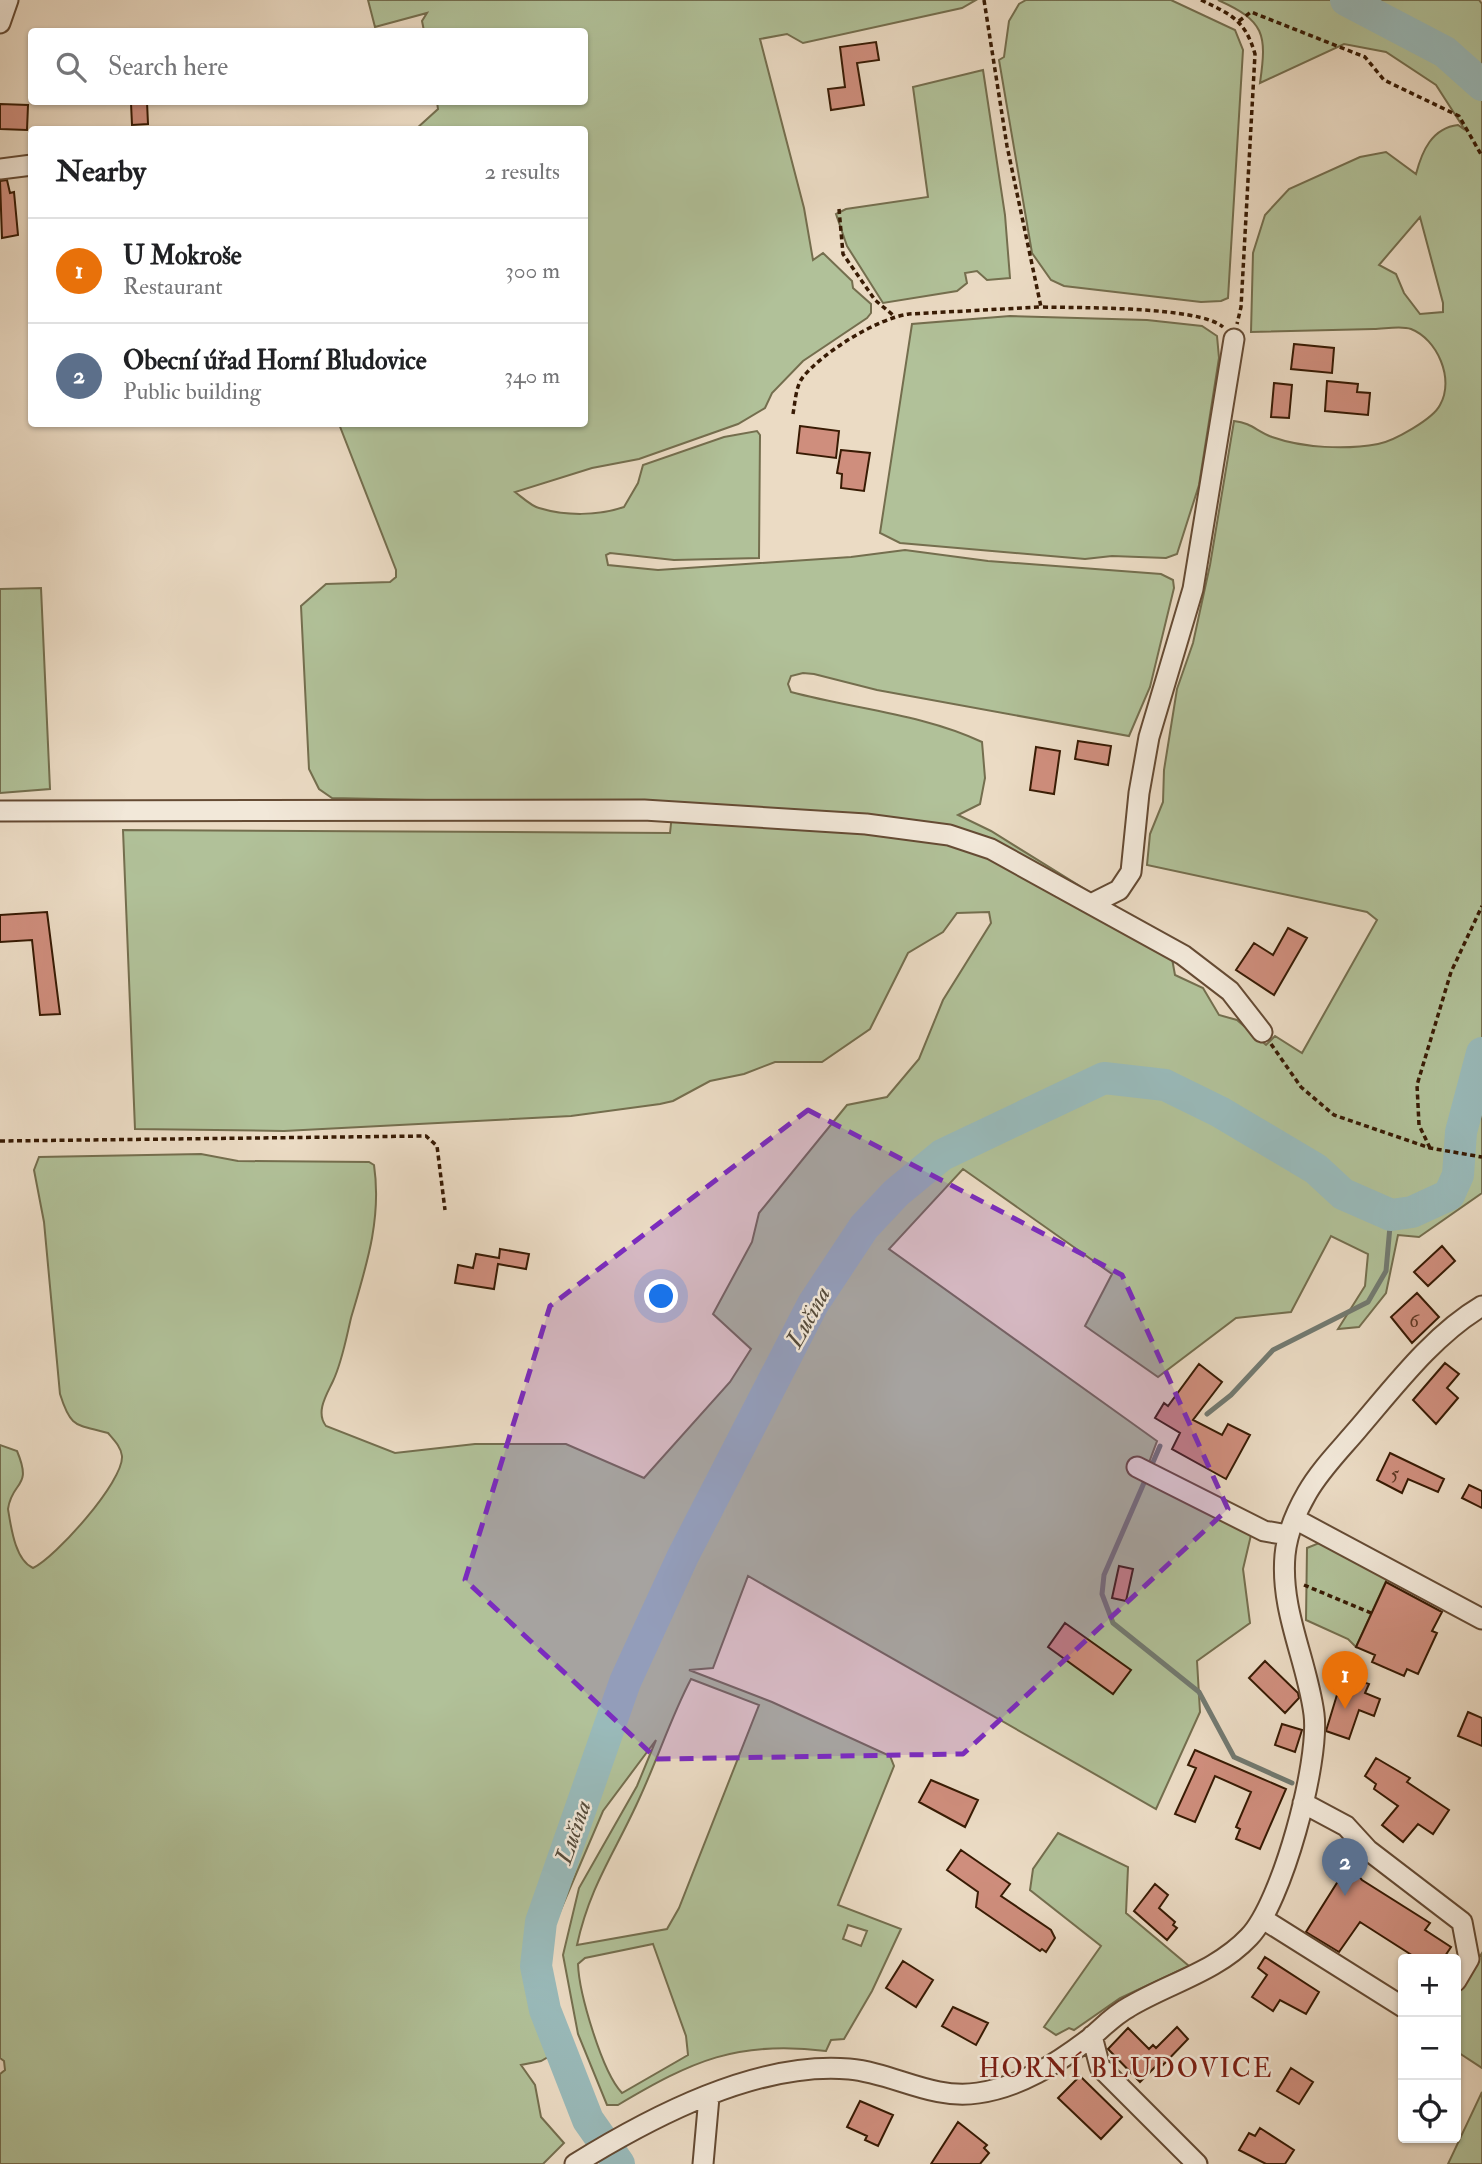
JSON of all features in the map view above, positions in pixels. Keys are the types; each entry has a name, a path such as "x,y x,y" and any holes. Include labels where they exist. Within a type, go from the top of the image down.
{"street":[{"path":"0,23 8,0"},
{"path":"0,169 28,166"},
{"path":"1093,903 1119,890 1131,872 1139,793 1149,737 1194,589 1234,340"},
{"path":"0,811 644,810 866,824 949,835 991,849 1183,955 1230,991 1262,1032"},
{"path":"575,2164 674,2111 762,2078 829,2068 877,2074 927,2091 948,2095 979,2093 1038,2073 1131,2005 1201,1973 1247,1939 1263,1919 1303,1803 1312,1760 1314,1714 1284,1581 1291,1527 1317,1479 1408,1372 1462,1319 1482,1306"},
{"path":"1147,1472 1264,1531 1291,1527 1482,1619"},
{"path":"1303,1803 1346,1826 1368,1850 1462,1923 1469,1959 1461,1973"},
{"path":"1263,1919 1398,2004"},
{"path":"1092,2036 1100,2067 1197,2164"},
{"path":"703,2164 709,2097"}],"path":[{"path":"984,0 1007,146 1041,307"},
{"path":"1201,0 1239,21 1249,33 1255,54 1241,307 1234,340"},
{"path":"1239,21 1251,12 1364,57 1384,80 1459,116 1482,156"},
{"path":"839,209 843,254 875,300 894,316"},
{"path":"793,414 801,379 808,372 824,357 894,316 1041,307 1092,307 1214,319 1234,340"},
{"path":"1430,1148 1419,1125 1417,1084 1451,972 1482,906"},
{"path":"1262,1032 1301,1087 1334,1115 1430,1148 1482,1157"},
{"path":"0,1141 426,1136 438,1146 445,1210"},
{"path":"1284,1581 1307,1586 1371,1613"}],"highlighted area":[{"path":"808,1110 1122,1275 1228,1509 963,1754 657,1759 465,1580 550,1306"}],"green space":[{"path":"368,0 976,0 962,8 803,43 787,34 760,39 804,208 813,260 823,253 852,281 853,288 871,304 871,313 867,318 803,361 772,393 765,408 738,424 639,459 592,468 515,492 533,505 549,511 581,514 614,510 624,507 638,483 643,465 724,437 757,431 760,435 759,558 674,560 610,553 606,555 608,565 658,570 851,557 905,550 988,561 1161,574 1173,580 1174,588 1150,687 1129,736 877,690 814,674 791,676 788,684 791,692 912,718 982,742 985,778 980,804 958,815 991,831 1091,893 1120,925 1171,953 1175,975 1203,988 1219,1015 1237,1020 1266,1045 1275,1036 1302,1053 1377,920 1367,912 1147,865 1150,834 1163,802 1164,770 1177,689 1193,643 1210,565 1234,421 1297,444 1325,447 1366,446 1393,439 1422,423 1436,411 1444,395 1444,372 1436,351 1429,341 1411,329 1398,327 1251,332 1253,253 1265,215 1289,189 1360,157 1386,152 1416,174 1425,149 1435,136 1458,125 1465,130 1436,85 1386,52 1344,44 1260,83 1263,52 1259,31 1245,15 1218,0 1479,0 1482,4 1482,1193 1419,1237 1398,1235 1386,1293 1359,1327 1338,1329 1365,1286 1368,1254 1331,1236 1291,1312 1236,1318 1158,1377 1085,1326 1112,1274 963,1169 889,1249 1157,1441 1144,1476 1251,1535 1243,1569 1250,1623 1197,1661 1200,1712 1156,1809 748,1576 713,1668 689,1670 772,1702 890,1756 894,1766 838,1905 901,1929 872,1991 844,2039 831,2040 826,2051 766,2049 716,2057 669,2076 618,2105 607,2105 578,2034 563,1955 579,1888 637,1786 656,1740 603,1811 544,1949 562,2049 541,2061 521,2065 535,2085 541,2117 564,2143 543,2164 0,2164 0,2074 5,2070 4,2061 0,2058 0,1445 17,1451 21,1463 22,1478 8,1509 18,1551 33,1568 71,1535 101,1500 120,1468 122,1456 119,1447 108,1433 82,1426 72,1419 60,1394 44,1222 34,1170 39,1157 201,1154 238,1161 369,1162 374,1165 376,1185 371,1243 341,1358 323,1403 322,1415 326,1426 395,1453 475,1444 566,1444 644,1478 730,1382 751,1349 713,1314 752,1242 759,1213 847,1105 887,1097 919,1059 943,1000 991,923 989,912 957,913 943,932 908,953 870,1029 822,1062 775,1062 744,1074 710,1081 673,1101 571,1116 284,1131 135,1129 123,830 670,833 673,805 332,798 319,789 309,769 301,606 326,584 390,582 396,577 396,570 340,427 588,427 588,126 419,126 438,109 437,105 588,105 588,28 423,28 422,21 427,13 375,27","holes":["1420,217 1443,303 1443,312 1420,314 1404,293 1396,274 1379,265","691,1679 759,1705 679,1908 667,1929 577,1945 596,1886 640,1797","848,1925 867,1931 861,1946 843,1939","653,1944 686,2036 688,2055 622,2093 614,2083 600,2051 587,2012 578,1964 585,1958"]},
{"path":"1026,0 1171,0 1235,30 1243,50 1228,298 1201,302 1064,286 1051,280 1032,253 999,60 1004,57 1009,21 1019,4"},
{"path":"983,70 1005,215 1010,278 987,280 977,271 965,273 967,283 957,291 883,303 847,246 836,214 846,209 928,197 913,87"},
{"path":"1010,316 1147,320 1202,326 1217,336 1219,358 1199,485 1177,554 1166,558 1112,556 1085,559 900,543 880,533 912,324"},
{"path":"41,588 50,789 0,793 0,589"},
{"path":"1319,1543 1387,1579 1356,1647 1348,1639 1306,1620 1307,1548"},
{"path":"1058,1833 1128,1867 1126,1913 1189,1966 1120,1998 1074,2030 1069,2028 1056,2035 1044,2027 1101,1946 1030,1890 1033,1869"},
{"path":"1482,1953 1482,2068 1461,2054 1461,1984"},
{"path":"1482,2092 1482,2164 1448,2164 1458,2143 1461,2143 1461,2136"}],"building":[{"path":"876,42 879,60 857,63 864,105 831,110 828,89 845,87 840,47"},
{"path":"0,104 28,105 27,130 0,129"},
{"path":"131,105 147,105 148,124 132,125"},
{"path":"7,180 10,193 14,192 18,235 2,238 0,181"},
{"path":"1294,344 1334,348 1332,373 1291,369"},
{"path":"1327,381 1358,384 1357,392 1370,393 1368,415 1325,411"},
{"path":"1274,383 1292,385 1289,418 1271,417"},
{"path":"800,426 839,431 836,458 797,453"},
{"path":"841,450 870,453 864,491 841,488 842,474 837,473"},
{"path":"1078,741 1111,746 1108,765 1075,759"},
{"path":"1036,747 1060,751 1054,794 1030,790"},
{"path":"47,912 60,1014 40,1015 32,940 0,942 0,915"},
{"path":"1288,928 1307,938 1274,995 1236,970 1254,943 1273,955"},
{"path":"1442,1246 1455,1261 1428,1286 1414,1272"},
{"path":"500,1249 529,1254 526,1269 498,1264 494,1289 455,1283 458,1265 473,1268 476,1254 499,1258"},
{"path":"1417,1293 1439,1317 1412,1343 1391,1317"},
{"path":"1445,1363 1459,1374 1447,1388 1458,1398 1436,1424 1413,1400"},
{"path":"1199,1364 1222,1382 1193,1420 1222,1435 1228,1424 1250,1435 1226,1479 1172,1449 1180,1433 1155,1418 1164,1403 1168,1406"},
{"path":"1390,1453 1444,1479 1438,1492 1408,1479 1402,1493 1377,1480"},
{"path":"1469,1485 1482,1491 1482,1508 1462,1498"},
{"path":"1119,1566 1133,1569 1126,1601 1112,1598"},
{"path":"1386,1582 1442,1612 1432,1631 1437,1633 1418,1674 1407,1669 1404,1676 1372,1662 1375,1655 1356,1647"},
{"path":"1065,1623 1131,1670 1113,1694 1048,1647"},
{"path":"1265,1661 1298,1693 1299,1698 1285,1713 1249,1678"},
{"path":"1343,1675 1369,1684 1365,1693 1380,1699 1374,1716 1359,1710 1349,1739 1326,1731"},
{"path":"1468,1712 1482,1718 1482,1746 1458,1736"},
{"path":"1282,1724 1302,1730 1295,1752 1275,1745"},
{"path":"1195,1750 1286,1789 1260,1849 1236,1839 1240,1829 1236,1827 1251,1792 1215,1776 1195,1822 1175,1814 1196,1768 1188,1765"},
{"path":"1376,1758 1410,1778 1407,1782 1449,1810 1433,1834 1418,1824 1403,1842 1382,1825 1398,1806 1374,1789 1376,1784 1365,1776"},
{"path":"931,1780 978,1800 965,1827 919,1802"},
{"path":"961,1850 1010,1884 1001,1896 1051,1930 1055,1938 1046,1952 1042,1949 1040,1951 976,1907 978,1892 947,1870"},
{"path":"1345,1861 1362,1880 1430,1923 1425,1930 1451,1947 1446,1954 1410,1954 1360,1922 1339,1952 1306,1932 1340,1878 1336,1875"},
{"path":"1155,1884 1168,1895 1159,1908 1175,1922 1173,1925 1177,1928 1167,1940 1134,1911"},
{"path":"1265,1957 1319,1992 1306,2014 1280,2000 1273,2011 1252,1997 1267,1975 1258,1968"},
{"path":"903,1961 933,1980 916,2007 886,1988"},
{"path":"953,2007 988,2023 976,2045 942,2026"},
{"path":"1177,2027 1188,2039 1163,2065 1160,2062 1140,2082 1108,2049 1128,2028 1149,2049 1153,2045 1156,2048"},
{"path":"1291,2068 1313,2082 1299,2104 1277,2091"},
{"path":"1080,2076 1122,2117 1101,2139 1058,2098"},
{"path":"860,2101 893,2115 878,2146 865,2140 867,2136 847,2127"},
{"path":"958,2122 987,2145 984,2148 989,2153 980,2164 931,2164"},
{"path":"1260,2128 1294,2150 1285,2164 1266,2164 1239,2150 1249,2133 1255,2136"}],"waterway":[{"name":"Lučina","path":"1346,0 1445,52 1482,85"},
{"name":"Lučina","path":"619,2164 588,2120 545,2010 536,1966 541,1922 625,1682 683,1556 813,1304 864,1227 896,1193 942,1155 1104,1078 1165,1085 1220,1112 1316,1169 1343,1194 1391,1215 1412,1212 1449,1195 1458,1175 1461,1132 1482,1053"},
{"path":"1207,1414 1231,1395 1273,1350 1368,1302 1386,1271 1391,1215"},
{"path":"1160,1446 1104,1575 1102,1594 1113,1623 1199,1692 1234,1757 1292,1783"}],"place":[{"name":"U Mokroše","path":"1345,1709"},
{"name":"Obecní úřad Horní Bludovice","path":"1345,1896"}],"district":[{"name":"HORNÍ BLUDOVICE","path":"1126,2068"}]}
